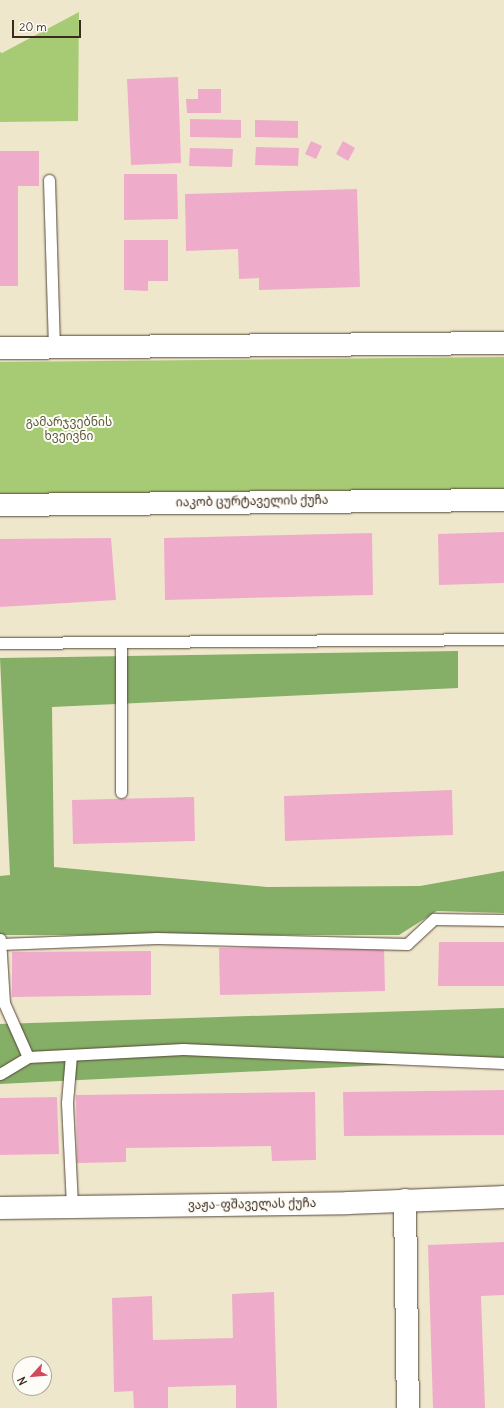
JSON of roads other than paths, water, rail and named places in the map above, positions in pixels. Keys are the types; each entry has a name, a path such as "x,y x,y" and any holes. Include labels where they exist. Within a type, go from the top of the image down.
{"main road":[{"path":"0,348 504,342"},
{"name":"იაკობ ცურტაველის ქუჩა","path":"0,505 406,499 504,500"},
{"name":"ვაჟა-ფშაველას ქუჩა","path":"0,1208 504,1197"},
{"path":"405,1200 408,1408"}],"lane":[{"path":"49,180 54,347"},
{"path":"0,643 504,640"},
{"path":"121,642 121,792"},
{"path":"0,944 157,938 407,944 434,920 504,920"},
{"path":"0,939 4,1003 28,1057"},
{"path":"0,1074 28,1057 183,1049 504,1063"},
{"path":"71,1055 67,1103 72,1206"}],"park label":[{"name":"გამარჯვებნის ხვეივნი","path":"69,429"}]}
